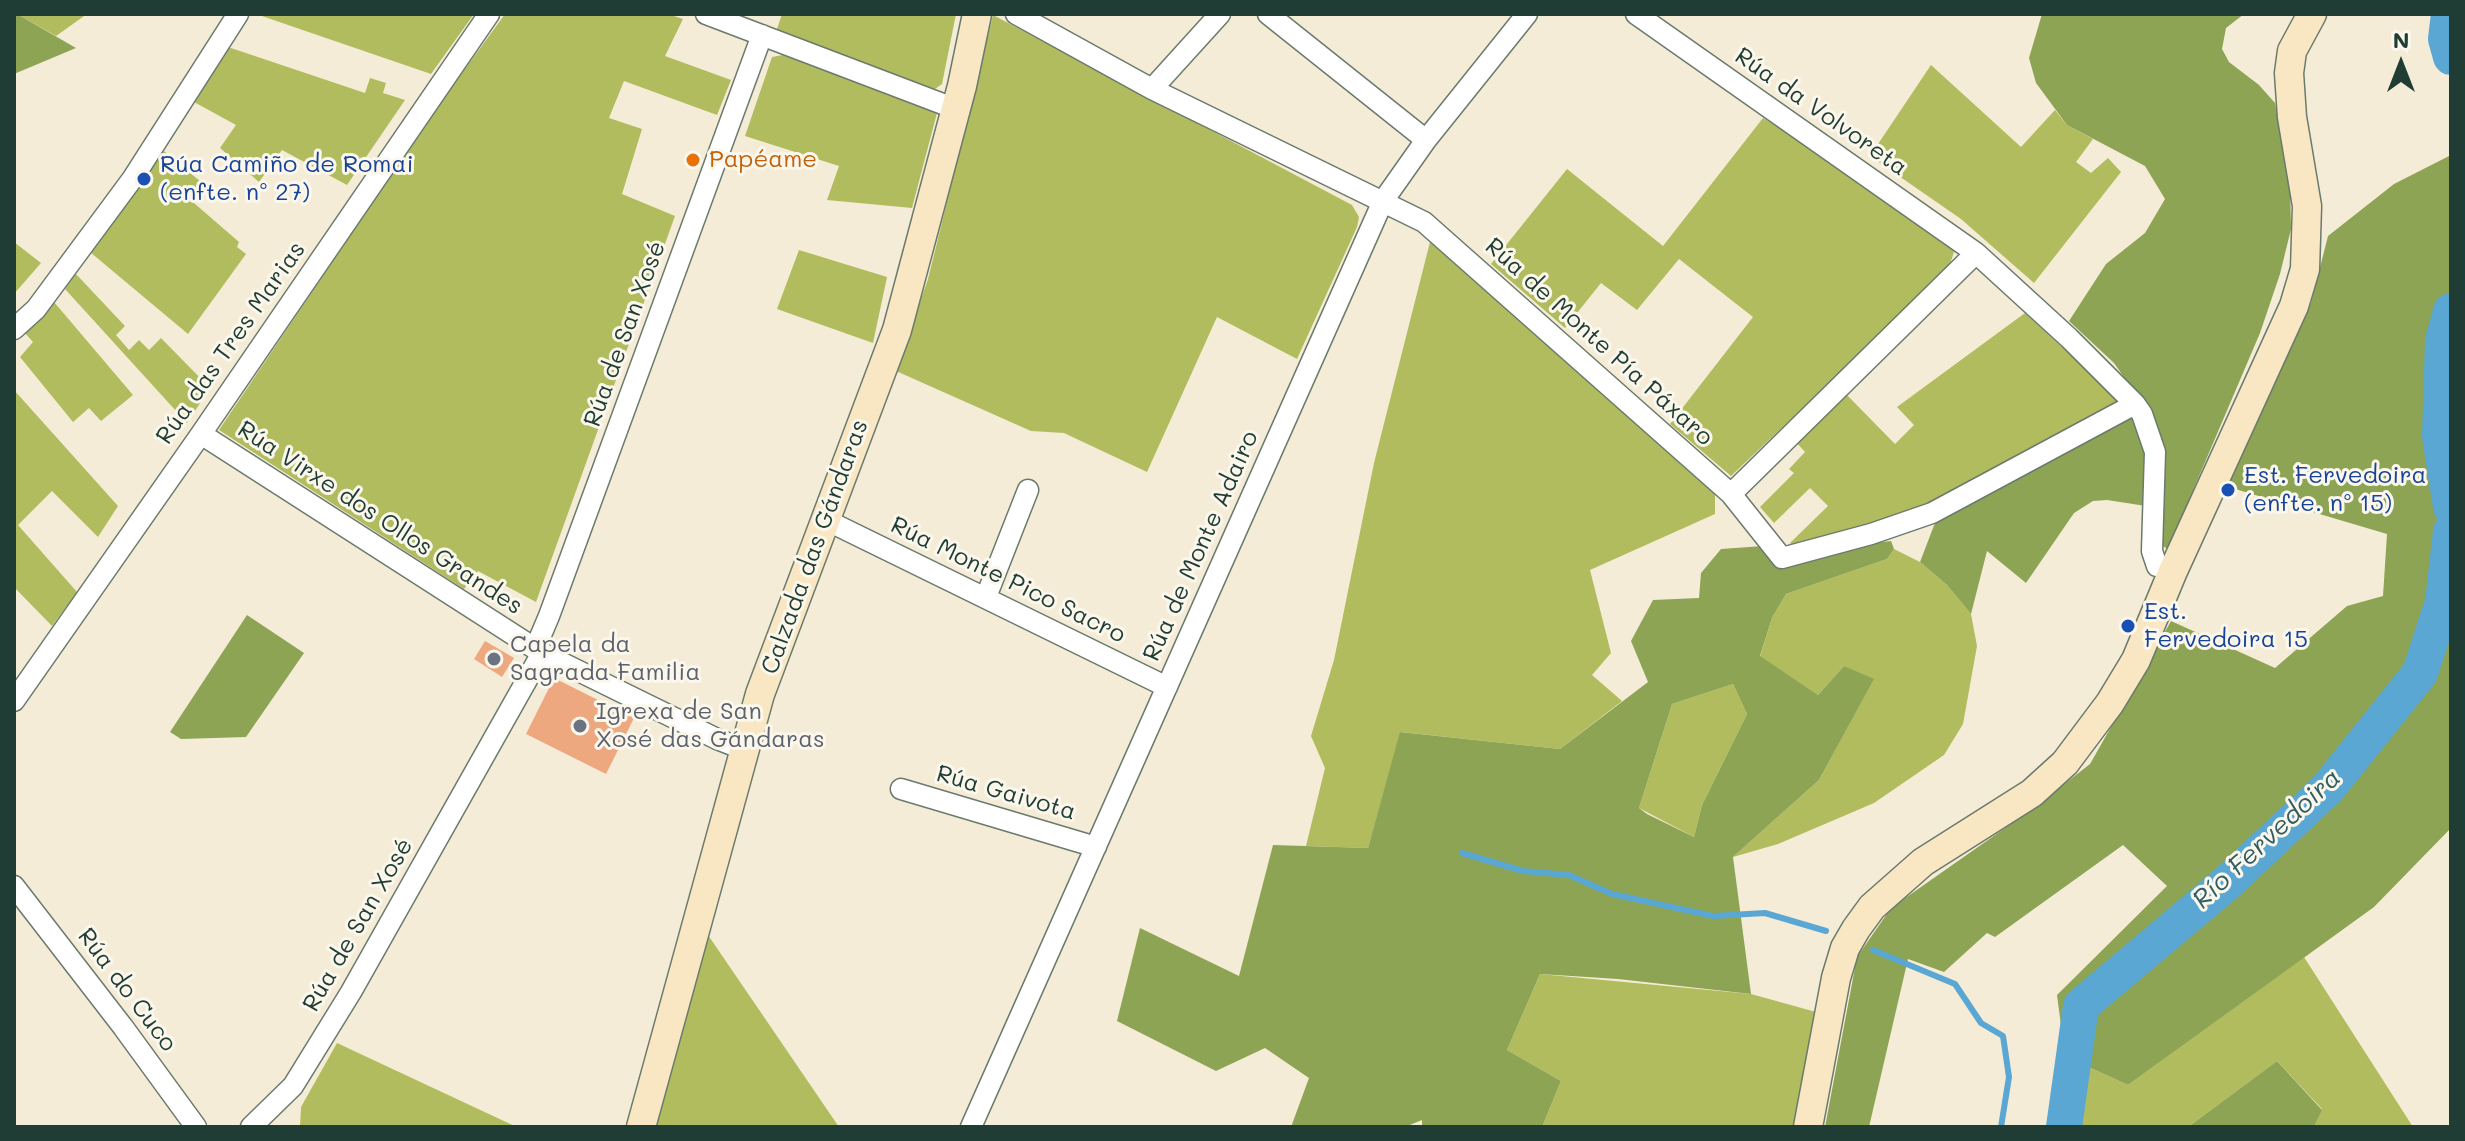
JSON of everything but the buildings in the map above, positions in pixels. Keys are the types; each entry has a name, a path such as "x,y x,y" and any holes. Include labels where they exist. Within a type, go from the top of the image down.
{"main road":[{"name":"Calzada das Gándaras","path":"641,1127 760,694 897,330 956,109 977,14"},
{"path":"1808,1127 1836,978 1845,948 1856,929 1872,907 1923,862 2032,793 2065,763 2090,733 2136,660 2173,571 2294,306 2305,269 2307,206 2292,117 2289,73 2292,51 2312,14"}],"street":[{"path":"14,329 43,300 133,178 238,14"},
{"name":"Rúa das Tres Marias","path":"14,701 489,14"},
{"path":"706,14 956,109"},
{"name":"Rúa de Monte Pía Páxaro","path":"1016,14 1152,89 1424,222 1731,494 1782,558 1871,534 1932,513 2135,404"},
{"path":"1152,89 1220,14"},
{"path":"1268,14 1426,140"},
{"name":"Rúa de Monte Adairo","path":"971,1127 1383,201 1426,140 1527,14"},
{"name":"Rúa da Volvoreta","path":"1636,14 1976,253 2069,338 2135,404 2142,414 2155,452 2152,551 2157,566 2173,571"},
{"name":"Rúa de San Xosé","path":"251,1127 293,1086 335,1019 538,651 762,35"},
{"path":"1731,494 1976,253"},
{"name":"Rúa Virxe dos Ollos Grandes","path":"201,434 538,651 745,750"},
{"path":"986,597 1028,490"},
{"name":"Rúa Monte Pico Sacro","path":"826,520 1167,687"},
{"name":"Rúa Gaivota","path":"901,789 1096,847"},
{"name":"Rúa do Cuco","path":"14,886 142,1051 196,1127"}],"green space":[{"path":"14,14 17,14 76,48 14,74"},
{"path":"17,14 87,14 56,36"},
{"path":"256,14 474,14 431,74"},
{"path":"505,14 668,14 683,19 665,56 731,80 717,115 624,81 609,118 642,129 622,194 675,216 536,602 478,571 464,589 219,430 430,117"},
{"path":"782,14 956,14 942,84 935,89 776,32"},
{"path":"2042,14 2244,14 2226,28 2222,49 2229,62 2259,85 2275,103 2290,180 2291,229 2260,333 2168,549 2157,543 2160,459 2156,423 2114,363 2069,321 2106,264 2145,233 2165,199 2145,166 2067,125 2036,83 2029,58"},
{"path":"993,15 1352,205 1359,217 1297,359 1217,317 1147,472 1064,433 1031,431 896,371 928,279"},
{"path":"228,47 365,93 370,78 386,83 383,93 405,100 347,185 282,150 259,182 220,148 236,125 194,102"},
{"path":"783,55 937,113 912,208 827,200 839,166 745,136 772,57"},
{"path":"1931,65 2021,147 2055,110 2067,125 2093,139 2076,162 2091,173 2108,158 2121,172 2034,283 1961,219 1870,156"},
{"path":"1763,118 1807,143 1947,239 1954,252 1948,270 1731,476 1670,424 1753,317 1679,259 1637,310 1601,283 1565,328 1491,264 1567,169 1663,246"},
{"path":"164,151 207,187 194,203 239,242 237,247 246,254 188,334 90,252"},
{"path":"2451,155 2451,828 2374,907 2128,1085 2080,1063 2062,1033 2057,995 2167,886 2123,845 1995,937 1987,933 1944,972 1908,959 1869,1127 1825,1127 1857,957 1891,908 2035,807 2090,764 2171,621 2275,668 2347,606 2383,596 2387,534 2225,486 2311,303 2328,236 2394,184"},
{"path":"14,242 41,263 14,294"},
{"path":"1430,242 1715,490 1715,514 1590,570 1611,653 1592,675 1622,701 1560,749 1401,732 1368,848 1306,846 1325,768 1311,736 1334,660 1374,463"},
{"path":"799,250 887,277 873,343 777,309"},
{"path":"75,273 125,326 116,335 129,350 139,340 149,350 161,338 210,388 187,423 65,289"},
{"path":"54,302 133,395 101,421 89,408 73,422 20,357 33,342 25,333"},
{"path":"2025,313 2120,401 1917,514 1797,551 1790,543 1828,506 1810,488 1774,523 1760,507 1794,473 1789,469 1805,452 1796,442 1845,393 1895,444 1914,425 1897,407"},
{"path":"14,390 118,506 98,537 52,491 18,525 77,592 52,626 14,587"},
{"path":"2132,414 2145,449 2146,506 2093,501 2074,513 2026,583 1987,551 1971,614 1947,585 1920,562 1938,515"},
{"path":"1891,541 1894,549 1887,559 1786,594 1772,618 1760,656 1818,695 1844,666 1874,679 1819,780 1733,857 1751,994 1540,974 1507,1050 1561,1081 1542,1127 1422,1127 1422,1120 1405,1127 1291,1127 1309,1078 1265,1048 1216,1071 1117,1021 1140,928 1239,976 1273,845 1368,848 1400,732 1560,749 1648,682 1631,641 1653,600 1699,598 1701,573 1721,549 1763,546 1834,548","holes":["1733,684 1747,714 1702,805 1694,837 1639,808 1672,704"]},
{"path":"1894,549 1920,562 1947,585 1971,614 1977,646 1963,724 1944,755 1874,803 1778,844 1733,857 1819,780 1873,680 1844,666 1818,695 1760,657 1772,618 1786,594 1887,559"},
{"path":"247,615 304,653 246,737 181,739 170,732"},
{"path":"1733,684 1747,714 1702,805 1694,837 1639,808 1672,704"},
{"path":"708,935 839,1127 652,1127"},
{"path":"2304,957 2413,1127 2314,1127 2322,1109 2277,1061 2188,1127 2084,1127 2072,1113 2080,1063 2128,1085"},
{"path":"1540,974 1751,994 1816,1012 1796,1127 1542,1127 1561,1081 1507,1050"},
{"path":"337,1043 517,1127 300,1127 301,1107"},
{"path":"2277,1061 2322,1110 2314,1127 2188,1127"}],"waterway":[{"name":"Río Fervedoira","path":"2449,14 2446,39 2451,57"},
{"name":"Río Fervedoira","path":"2451,311 2443,341 2440,436 2451,507"},
{"name":"Río Fervedoira","path":"2064,1127 2081,1006 2228,882 2328,788 2420,673 2443,602 2451,531"},
{"path":"1462,853 1523,871 1569,875 1612,894 1713,916 1765,913 1826,931"},
{"path":"1873,950 1955,984 1981,1023 2003,1036 2009,1077 2001,1127"}],"place":[{"name":"Papéame","path":"693,160"},
{"name":"Rúa Camiño de Romai (enfte. nº 27)","path":"144,179"},
{"name":"Est. Fervedoira (enfte. nº 15)","path":"2228,490"},
{"name":"Est. Fervedoira 15","path":"2128,626"},
{"name":"Capela da Sagrada Familia","path":"494,659"},
{"name":"Igrexa de San Xosé das Gándaras","path":"580,726"}]}
